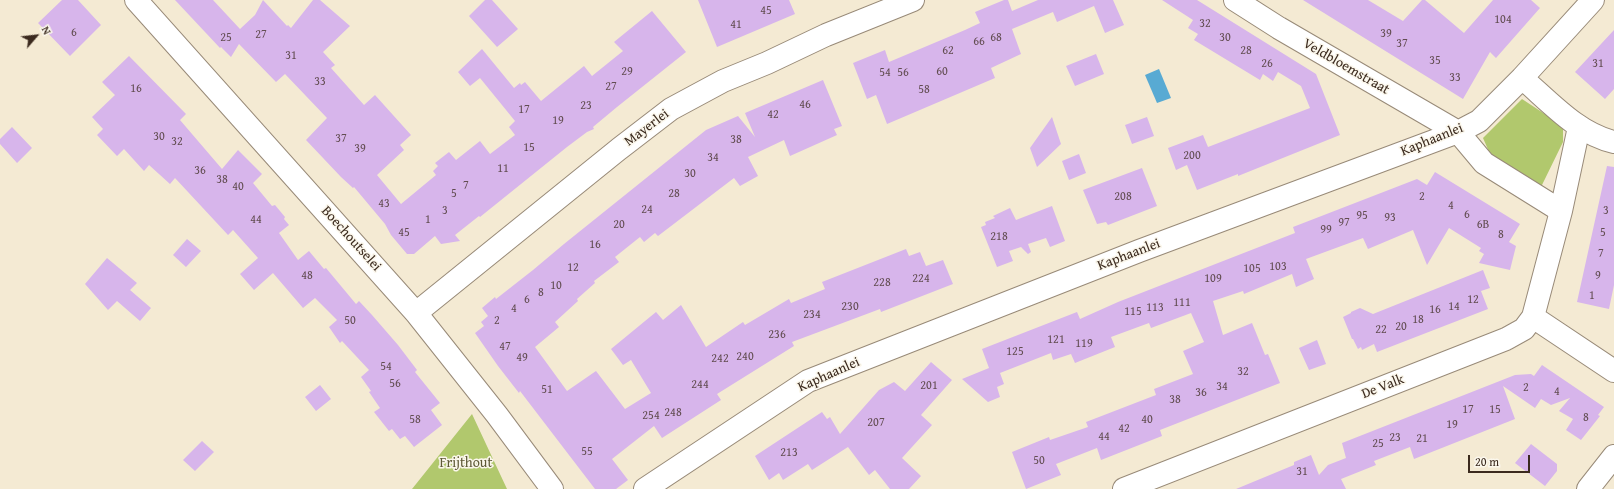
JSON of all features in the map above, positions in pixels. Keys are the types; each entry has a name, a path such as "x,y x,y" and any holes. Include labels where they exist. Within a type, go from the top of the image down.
{"street":[{"name":"Boechoutselei","path":"136,0 416,313 497,415 552,489"},
{"name":"Mayerlei","path":"416,313 671,109 723,81 767,63 826,35 913,0"},
{"name":"Veldbloemstraat","path":"1235,0 1279,28 1458,132"},
{"name":"Kaphaanlei","path":"645,489 808,382 1138,251 1458,132 1479,121 1522,78 1593,0"},
{"path":"1522,78 1579,127 1602,139 1614,142"},
{"name":"De Valk","path":"1124,489 1506,339 1524,329 1533,317 1561,210 1579,127"},
{"path":"1458,132 1484,163 1561,210"},
{"path":"1533,317 1614,371"},
{"path":"1588,489 1614,456"}],"green space":[{"path":"1522,99 1563,126 1563,142 1542,185 1534,185 1490,154 1483,138"},
{"name":"Frijthout","path":"472,414 507,489 412,489"}],"water":[{"path":"1159,69 1171,98 1157,103 1145,75"}],"building":[{"path":"62,0 78,0 101,25 70,56 38,23"},
{"path":"175,0 213,0 240,29 255,15 263,0 287,26 288,25 291,28 313,0 320,0 350,26 323,52 335,65 331,68 364,105 375,95 411,135 400,145 404,150 377,175 401,204 436,175 433,171 438,166 435,163 449,152 456,160 480,141 490,154 515,135 509,127 515,121 480,78 470,86 458,72 482,49 514,88 520,83 521,85 525,82 541,101 584,66 592,76 623,51 614,42 652,11 686,52 593,127 594,129 587,132 567,147 480,217 479,216 455,235 460,241 441,244 435,236 414,254 407,254 391,235 385,224 354,187 353,188 341,177 306,140 327,118 285,74 276,82 239,44 231,57 221,47 220,48"},
{"path":"485,0 492,0 518,29 497,47 469,16"},
{"path":"698,0 789,0 795,14 717,47"},
{"path":"1004,0 1008,0 1012,11 1038,0 1113,0 1124,25 1105,33 1094,6 1057,22 1053,12 1012,29 1021,54 991,68 995,78 887,124 876,95 867,99 853,63 885,50 889,62 980,23 975,12"},
{"path":"1162,0 1197,0 1316,74 1340,135 1238,176 1238,174 1197,190 1187,165 1176,170 1168,148 1203,135 1208,147 1310,108 1301,86 1278,72 1273,81 1263,74 1260,80 1194,40 1198,34 1188,28 1193,20"},
{"path":"1303,0 1368,0 1403,21 1422,0 1425,0 1464,33 1493,0 1531,0 1540,8 1496,58 1490,52 1463,99"},
{"path":"1614,30 1614,89 1605,99 1575,72"},
{"path":"1096,54 1104,74 1075,86 1066,66"},
{"path":"129,56 186,114 180,120 222,169 238,150 262,174 253,183 272,206 275,205 285,217 284,219 289,225 279,233 298,260 309,251 324,269 326,268 356,304 359,301 372,315 398,345 417,370 415,372 440,403 431,410 442,425 414,447 405,436 400,439 392,429 389,431 374,412 380,408 369,392 371,391 361,377 369,370 342,341 340,343 329,327 337,320 315,298 303,308 273,273 254,290 240,274 258,258 233,230 228,235 175,178 170,184 149,165 144,171 124,149 117,156 97,135 103,129 92,117 115,95 102,82"},
{"path":"823,80 842,126 834,129 837,135 790,156 784,140 748,157 758,176 740,186 734,178 658,236 655,233 644,242 640,237 615,257 619,262 594,281 595,283 577,299 578,301 555,322 559,327 535,347 567,391 596,371 625,409 651,393 631,360 623,365 611,349 656,312 663,320 681,305 706,347 743,322 745,325 789,299 791,303 825,289 822,282 906,249 909,256 920,252 926,266 943,260 953,284 881,312 880,309 792,342 794,346 717,394 721,400 662,438 654,426 612,459 628,480 616,489 595,489 520,391 519,393 498,366 475,333 484,326 481,322 488,316 482,308 533,270 706,130 738,116 755,137 745,113"},
{"path":"1052,117 1061,144 1037,167 1030,148"},
{"path":"1147,117 1154,136 1132,144 1125,125"},
{"path":"12,127 32,148 17,163 0,144 0,139"},
{"path":"1079,154 1086,173 1069,180 1062,161"},
{"path":"1607,166 1614,167 1614,285 1609,309 1577,302"},
{"path":"1142,168 1157,206 1108,225 1106,222 1097,224 1083,190"},
{"path":"1435,172 1520,224 1509,242 1516,246 1510,270 1479,263 1484,254 1479,251 1481,248 1449,228 1427,265 1413,230 1368,249 1363,238 1306,259 1314,279 1296,287 1292,274 1244,294 1243,291 1213,301 1223,335 1252,323 1265,355 1268,354 1280,383 1160,430 1162,436 1101,460 1097,448 1056,464 1061,475 1026,489 1012,452 1049,437 1050,440 1088,427 1086,422 1156,395 1154,389 1193,374 1183,351 1204,342 1191,313 1151,328 1149,323 1111,337 1115,347 1075,363 1071,354 1053,360 1051,353 1000,373 1004,384 997,387 1000,397 988,402 962,379 989,368 982,349 1077,312 1080,319 1118,302 1295,233 1293,227 1417,179 1427,185"},
{"path":"1052,206 1065,241 1050,247 1046,238 1028,244 1031,252 1028,254 1021,247 1009,251 1013,261 997,267 981,227 986,225 985,222 995,218 993,216 1010,208 1016,220"},
{"path":"187,239 201,251 186,267 173,255"},
{"path":"107,258 137,283 130,290 151,308 140,321 117,301 108,310 85,284"},
{"path":"1483,270 1490,288 1481,291 1488,309 1377,352 1374,344 1362,350 1361,347 1358,349 1352,339 1343,317 1351,312 1360,308 1373,314"},
{"path":"1317,340 1326,364 1309,370 1299,348"},
{"path":"931,362 952,380 921,415 932,425 902,458 921,476 909,489 890,489 875,470 869,475 848,447 812,470 808,464 783,480 779,473 769,480 755,456 822,412 827,419 830,417 840,434 879,390 894,382 905,391"},
{"path":"1542,365 1604,407 1598,415 1600,416 1581,440 1566,430 1573,419 1559,411 1570,398 1551,405 1541,399 1535,408 1503,386 1515,419 1414,459 1410,447 1374,461 1376,465 1341,479 1346,489 1236,489 1294,465 1294,462 1311,455 1319,475 1328,465 1346,458 1342,443 1515,375 1531,374 1534,376"},
{"path":"320,385 331,399 316,411 305,397"},
{"path":"202,441 214,452 195,471 183,460"},
{"path":"1531,444 1557,464 1557,471 1545,486 1515,463"}]}
